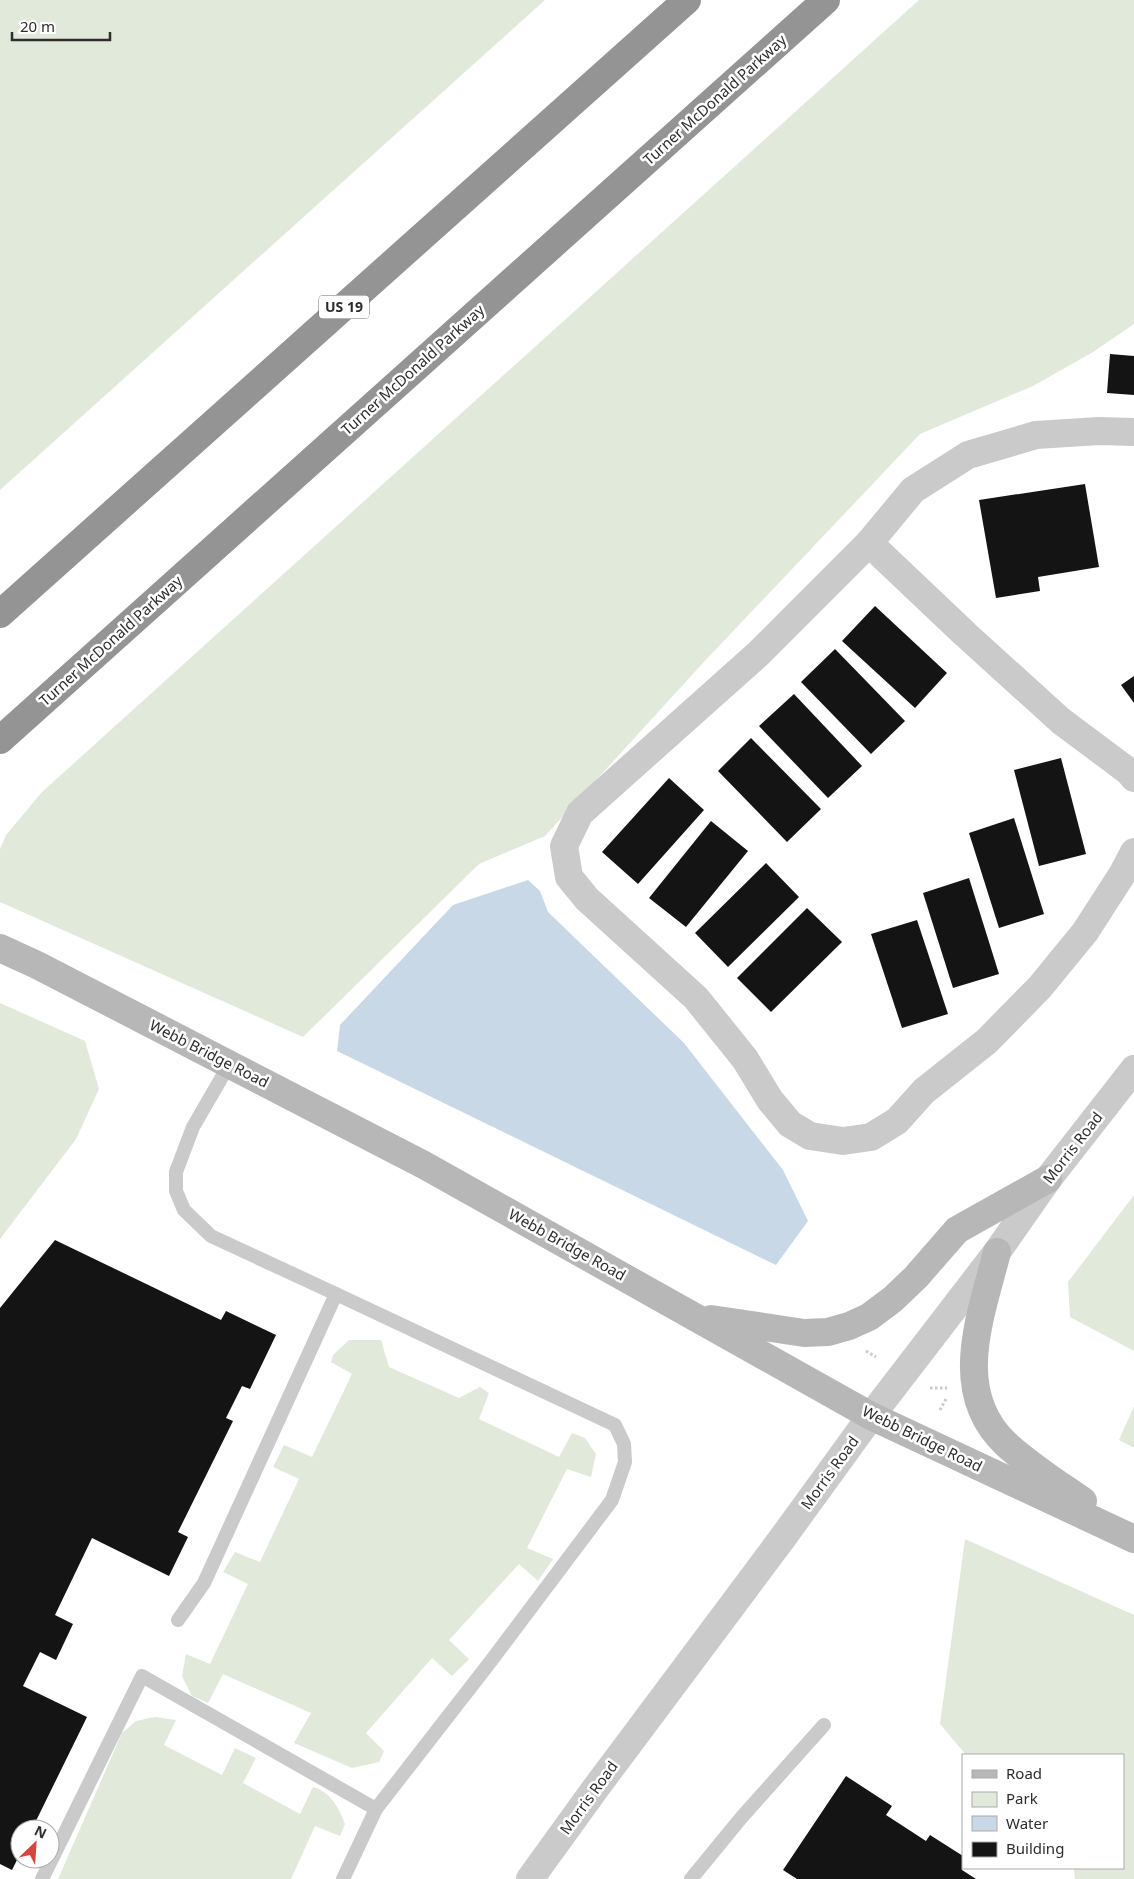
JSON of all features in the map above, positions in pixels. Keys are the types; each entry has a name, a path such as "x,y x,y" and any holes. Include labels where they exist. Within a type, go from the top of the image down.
{"highway":[{"name":"US 19","path":"0,614 687,0"},
{"name":"Turner McDonald Parkway","path":"0,740 826,0"}],"street":[{"path":"1134,432 1099,431 1036,435 968,455 913,490 869,543 758,654 580,813 564,846 569,877 587,899 696,998 746,1060 770,1100 790,1124 810,1136 843,1141 871,1137 897,1121 924,1091 987,1041 1040,988 1085,932 1123,873 1134,852"},
{"path":"869,543 1061,721 1128,771 1134,778"},
{"name":"Webb Bridge Road","path":"0,948 37,965 424,1164 871,1416 1134,1537"},
{"name":"Morris Road","path":"530,1879 871,1416 997,1252 1048,1178 1134,1070"},
{"path":"695,1317 804,1333 828,1332 849,1326 869,1317 893,1298 916,1277 957,1230 1048,1178"},
{"path":"997,1252 973,1358 974,1381 978,1401 988,1423 1005,1443 1026,1461 1134,1537"}],"lane":[{"path":"229,1065 193,1127 176,1172 176,1191 184,1210 211,1236 616,1425 624,1444 625,1462 612,1500 491,1661 376,1809 343,1879"},
{"path":"178,1620 204,1582 336,1294"},
{"path":"42,1879 142,1676 376,1809"},
{"path":"691,1879 740,1818 824,1725"}],"path":[{"path":"927,1388 951,1388"}],"green space":[{"path":"0,0 545,0 0,490"},
{"path":"919,0 1134,0 1134,324 1093,352 1033,386 920,434 702,664 545,836 479,864 303,1037 0,902 0,849 6,835 42,792"},
{"path":"0,1003 85,1041 99,1089 76,1139 0,1239"},
{"path":"1134,1195 1134,1351 1070,1317 1068,1282"},
{"path":"349,1340 381,1340 389,1367 459,1398 480,1387 489,1393 479,1419 559,1457 572,1433 585,1438 596,1454 591,1477 567,1469 527,1548 553,1559 538,1581 519,1564 449,1640 469,1659 452,1676 432,1658 366,1733 384,1751 379,1762 352,1768 294,1743 311,1713 223,1674 208,1703 192,1696 182,1676 186,1654 210,1664 248,1584 223,1572 235,1552 260,1562 299,1479 273,1467 284,1445 312,1457 352,1374 331,1362 333,1355"},
{"path":"1134,1406 1134,1448 1119,1440"},
{"path":"965,1539 1134,1615 1134,1879 1075,1879 1074,1869 1124,1869 1124,1754 965,1754 940,1724"},
{"path":"155,1717 176,1720 164,1745 222,1775 235,1748 256,1758 243,1783 300,1814 313,1787 319,1789 334,1801 340,1812 345,1824 340,1836 315,1826 291,1879 58,1879 122,1733 136,1721"}],"water":[{"path":"528,880 540,891 548,912 684,1043 783,1170 808,1221 776,1265 337,1051 340,1025 453,905"}],"building":[{"path":"1110,354 1134,356 1134,395 1107,393"},
{"path":"1085,484 1099,567 1038,577 1040,591 996,598 979,500"},
{"path":"875,606 947,673 915,708 842,641"},
{"path":"835,649 905,721 871,754 801,682"},
{"path":"1134,676 1134,703 1121,685"},
{"path":"794,694 862,766 828,798 759,726"},
{"path":"751,738 821,809 787,842 718,771"},
{"path":"1061,758 1086,854 1039,866 1014,770"},
{"path":"669,778 704,810 638,884 602,852"},
{"path":"1014,818 1044,914 999,928 969,833"},
{"path":"711,821 748,851 686,927 649,898"},
{"path":"766,863 799,897 728,967 695,933"},
{"path":"969,878 999,974 953,988 923,893"},
{"path":"807,908 842,942 771,1012 737,978"},
{"path":"917,920 948,1014 902,1028 871,934"},
{"path":"55,1240 221,1320 226,1311 276,1335 250,1389 242,1386 226,1418 233,1421 178,1532 188,1537 169,1576 92,1538 55,1615 73,1624 56,1660 40,1652 23,1686 87,1717 37,1819 10,1819 10,1869 0,1864 0,1308"},
{"path":"846,1776 892,1806 886,1815 926,1841 930,1835 962,1855 962,1870 976,1879 797,1879 783,1870"}]}
